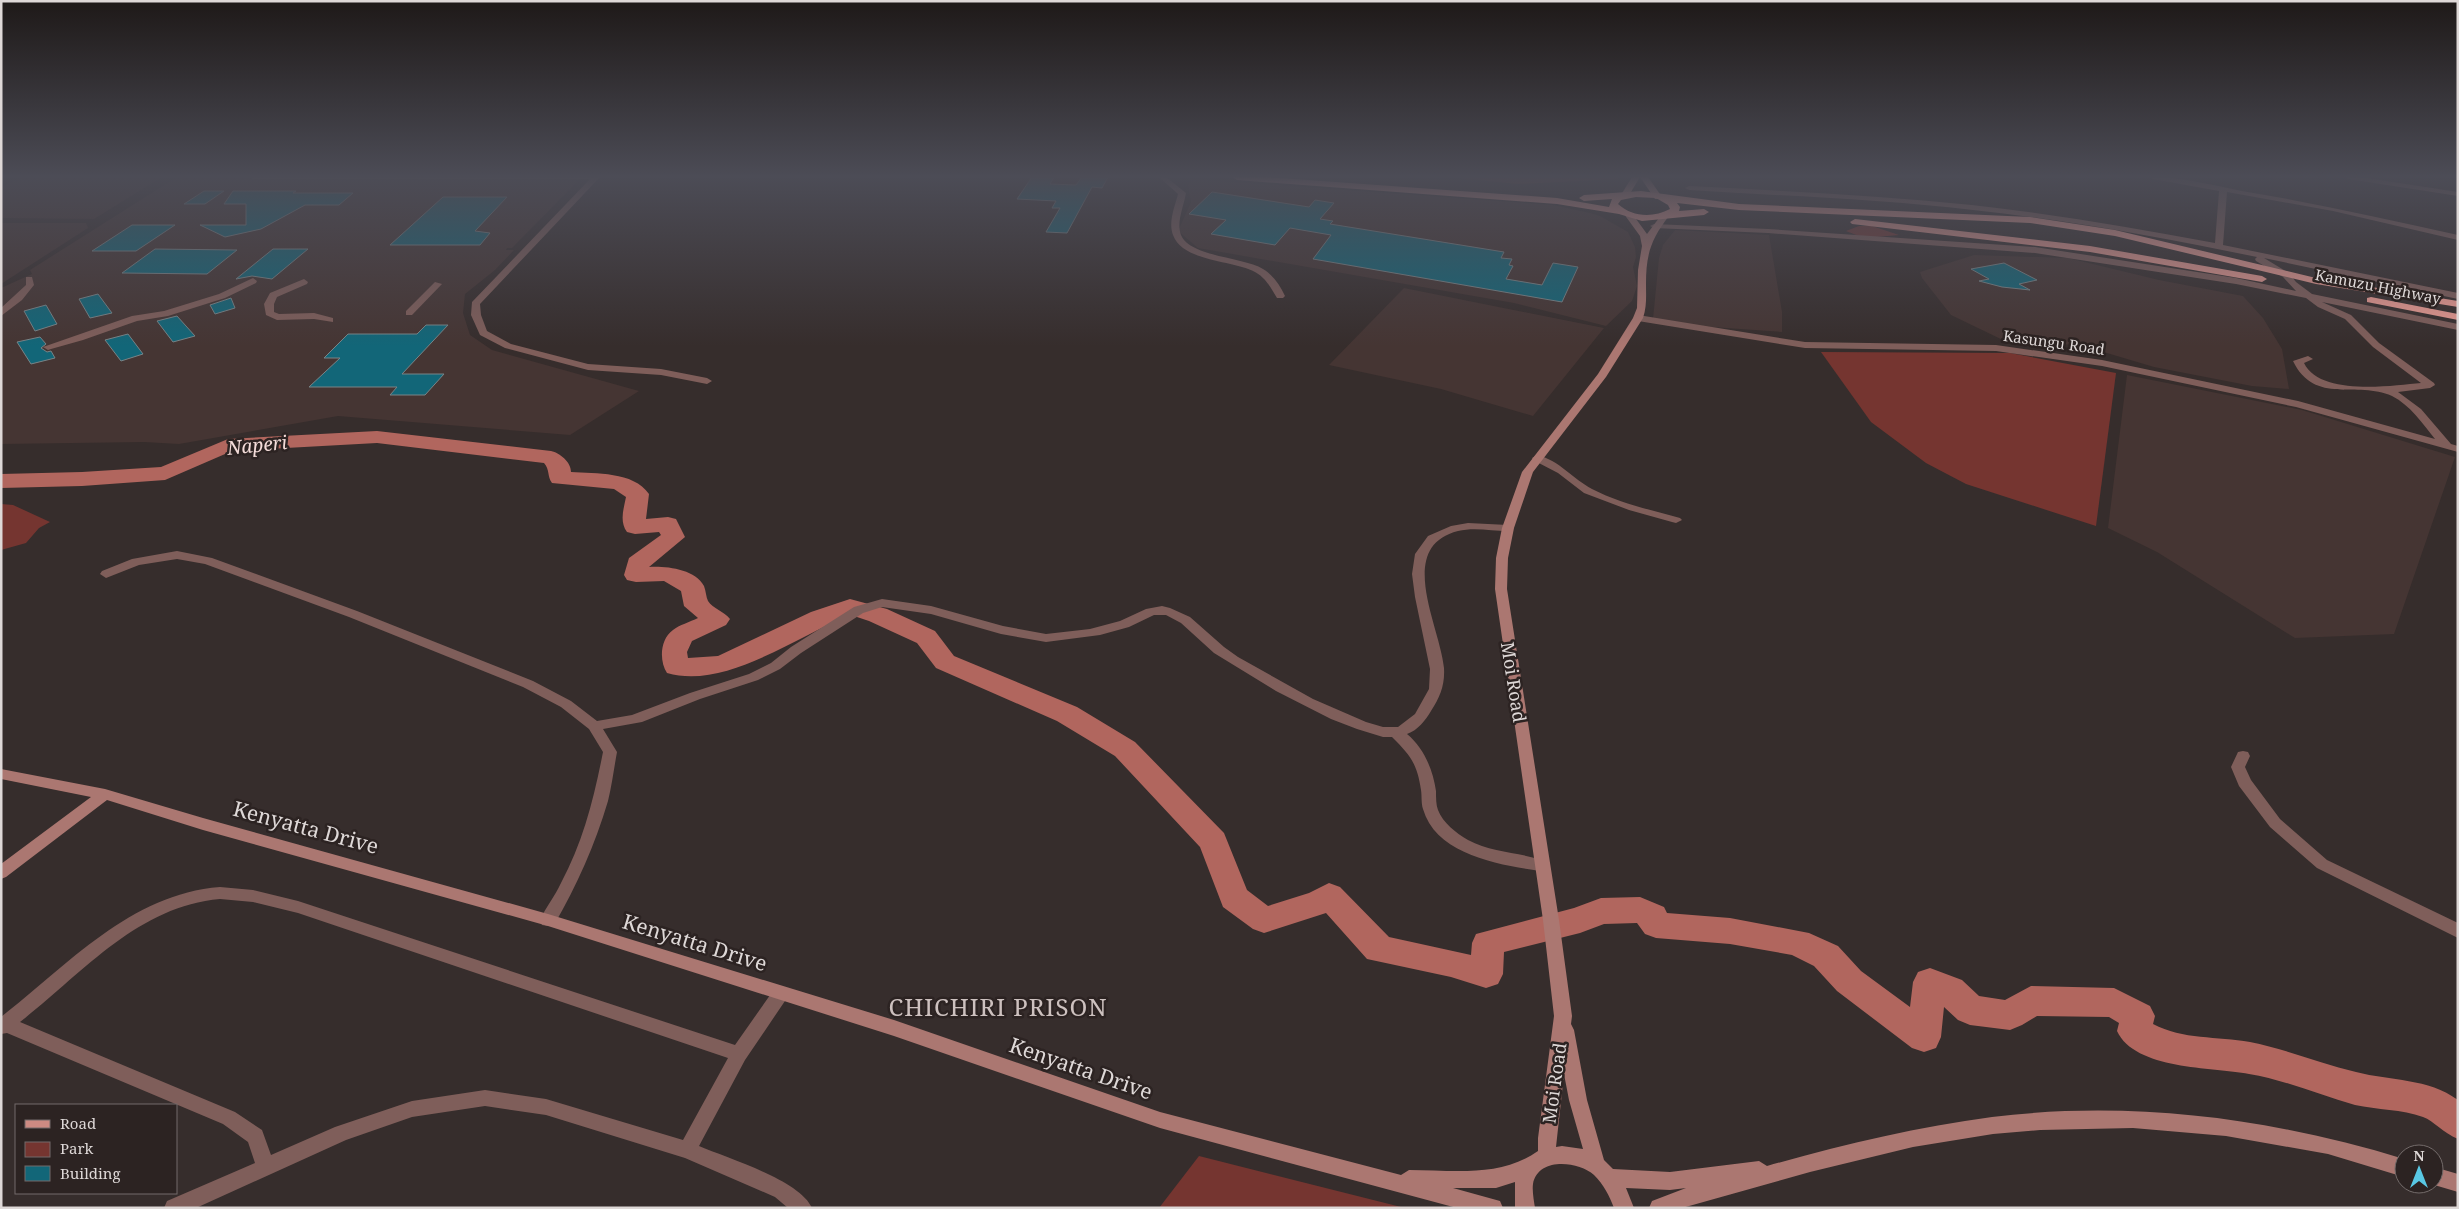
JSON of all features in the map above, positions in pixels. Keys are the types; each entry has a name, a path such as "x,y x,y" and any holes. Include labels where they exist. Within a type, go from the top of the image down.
{"highway":[{"name":"Kamuzu Highway","path":"1963,233 2148,258 2458,317"},
{"name":"Kamuzu Highway","path":"2109,233 2148,240 2286,275 2458,304"}],"main road":[{"path":"1641,233 1645,244"},
{"path":"1645,244 1650,233"},
{"name":"Moi Road","path":"1547,1156 1547,1138 1562,1016 1551,927 1540,865 1501,589 1502,558 1508,528 1528,472 1602,375 1638,318 1642,308 1645,244"},
{"name":"Kenyatta Drive","path":"1,774 105,794 203,824 548,920 780,994 894,1028 1160,1120 1370,1174"},
{"path":"1,873 105,794"},
{"path":"1562,1016 1578,1100 1596,1164"},
{"path":"1659,1208 1673,1202 1794,1166 1948,1132 2037,1122 2109,1120 2192,1123 2317,1143 2394,1165"},
{"path":"1370,1174 1418,1180 1496,1178 1531,1168 1547,1156 1571,1154 1596,1164 1612,1178 1622,1194 1624,1208"},
{"path":"1612,1178 1639,1181 1670,1181 1794,1166"},
{"path":"1525,1208 1523,1187 1531,1168"},
{"path":"1370,1174 1493,1208"},
{"path":"2444,1179 2458,1183"}],"street":[{"path":"542,233 484,293 476,304 476,315 484,333 508,346 528,353 588,367 661,372 706,381"},
{"path":"1177,233 1180,241 1196,251 1255,268 1277,289 1280,296"},
{"path":"1802,233 2035,250 2152,266 2458,327"},
{"path":"2141,233 2219,247 2458,296"},
{"path":"2219,247 2220,233"},
{"path":"2438,233 2458,238"},
{"path":"2250,254 2286,275 2295,285 2321,306 2348,317 2376,345 2430,386 2386,390 2348,390 2319,382 2304,372 2298,361 2308,359"},
{"path":"1,314 28,289 30,285 28,279"},
{"path":"48,347 80,338 135,318 165,314 222,296 253,281"},
{"path":"304,282 273,295 269,304 269,313 277,317 314,316 330,320"},
{"path":"409,313 438,284"},
{"name":"Kasungu Road","path":"1638,318 1805,345 2011,349 2095,362 2298,404 2452,447"},
{"path":"2386,390 2396,394 2418,412 2452,447"},
{"path":"1537,458 1562,471 1588,491 1633,508 1676,520"},
{"path":"594,726 629,720 746,681 773,668 797,650 840,623 854,610 875,603 910,605 953,614 1005,630 1040,637 1096,632 1121,626 1136,617 1159,609 1168,611 1177,614 1220,650 1250,670 1297,696 1374,731 1397,733 1410,727 1423,714 1436,690 1433,643 1415,571 1421,551 1432,539 1452,529 1469,527 1508,528"},
{"path":"106,574 136,562 177,555 208,561 352,614 528,684 566,704 594,726 610,752 602,800 568,886 548,920"},
{"path":"1397,733 1411,745 1419,759 1431,811 1440,825 1456,839 1484,853 1504,860 1540,865"},
{"path":"2243,756 2238,767 2244,782 2255,798 2275,823 2322,864 2458,931"},
{"path":"266,1167 254,1136 229,1118 3,1026 57,979 116,934 140,919 161,908 195,896 230,893 255,895 298,907 739,1054"},
{"path":"687,1150 739,1054 780,994"},
{"path":"174,1208 342,1133 412,1109 485,1098 546,1107 687,1150 782,1190 802,1208"}],"shaded area":[{"path":"1,233 80,233 1,284"},
{"path":"88,233 526,233 512,248 507,248 506,250 514,250 495,270 465,294 463,313 470,335 492,350 639,391 570,435 338,416 179,444 144,442 1,444 1,288 32,274 30,270"},
{"path":"1181,233 1629,233 1635,247 1636,257 1633,267 1637,286 1632,301 1606,326 1514,303 1198,248"},
{"path":"1672,233 1769,235 1782,312 1782,332 1697,326 1653,319 1659,258 1663,245"},
{"path":"1974,255 2068,258 2159,280 2243,296 2263,318 2282,349 2289,389 2252,386 2154,367 2080,345 2007,342 1951,315 1922,278 1920,272"},
{"path":"1404,288 1604,328 1533,416 1441,389 1329,365"},
{"path":"2127,375 2302,410 2455,457 2394,634 2295,638 2157,552 2108,528"}],"green space":[{"path":"1852,233 1899,235 1864,238"},
{"path":"1821,352 2010,353 2116,373 2096,526 1966,484 1926,463 1871,422"},
{"path":"1,504 13,505 50,522 39,528 26,543 1,550"},
{"path":"1199,1156 1405,1208 1159,1208"}],"building":[{"path":"119,233 162,233 136,251 92,251"},
{"path":"218,233 241,233 225,237"},
{"path":"403,233 490,233 480,245 390,245"},
{"path":"1212,233 1285,233 1275,245"},
{"path":"1322,233 1389,233 1504,252 1501,258 1512,259 1509,265 1513,266 1506,279 1542,285 1553,263 1578,267 1562,302 1313,259 1331,235"},
{"path":"155,249 237,250 207,274 122,273"},
{"path":"273,249 308,249 272,279 252,276 236,279"},
{"path":"2004,263 2037,280 2019,284 2030,290 2002,287 1979,281 1989,279 1971,269"},
{"path":"98,294 112,313 90,318 79,299"},
{"path":"231,298 235,308 215,314 210,305"},
{"path":"46,305 57,324 35,331 24,311"},
{"path":"177,316 195,336 173,342 157,321"},
{"path":"426,325 448,325 402,374 444,374 425,395 390,395 397,387 309,387 340,358 324,358 348,334 417,334"},
{"path":"128,334 143,354 121,361 105,340"},
{"path":"40,337 46,344 41,348 47,352 51,351 55,358 31,364 17,342"}],"waterway":[{"name":"Naperi","path":"1,481 82,479 165,473 228,445 377,437 551,457 560,468 560,478 619,483 638,494 634,513 635,527 668,524 673,537 638,563 636,575 668,573 692,587 697,606 717,619 681,636 674,652 676,667 722,665 820,618 850,607 878,615 926,637 945,662 1067,714 1125,749 1213,841 1234,898 1264,920 1319,903 1329,896 1379,949 1451,963 1486,974 1488,943 1580,920 1601,911 1640,910 1653,916 1656,925 1730,931 1797,942 1826,956 1849,981 1924,1037 1930,982 1950,990 1970,1010 2010,1015 2031,1001 2114,1003 2138,1016 2134,1031 2158,1044 2188,1051 2250,1058 2357,1089 2432,1102 2458,1122"}],"district":[{"name":"CHICHIRI PRISON","path":"998,1006"}]}
